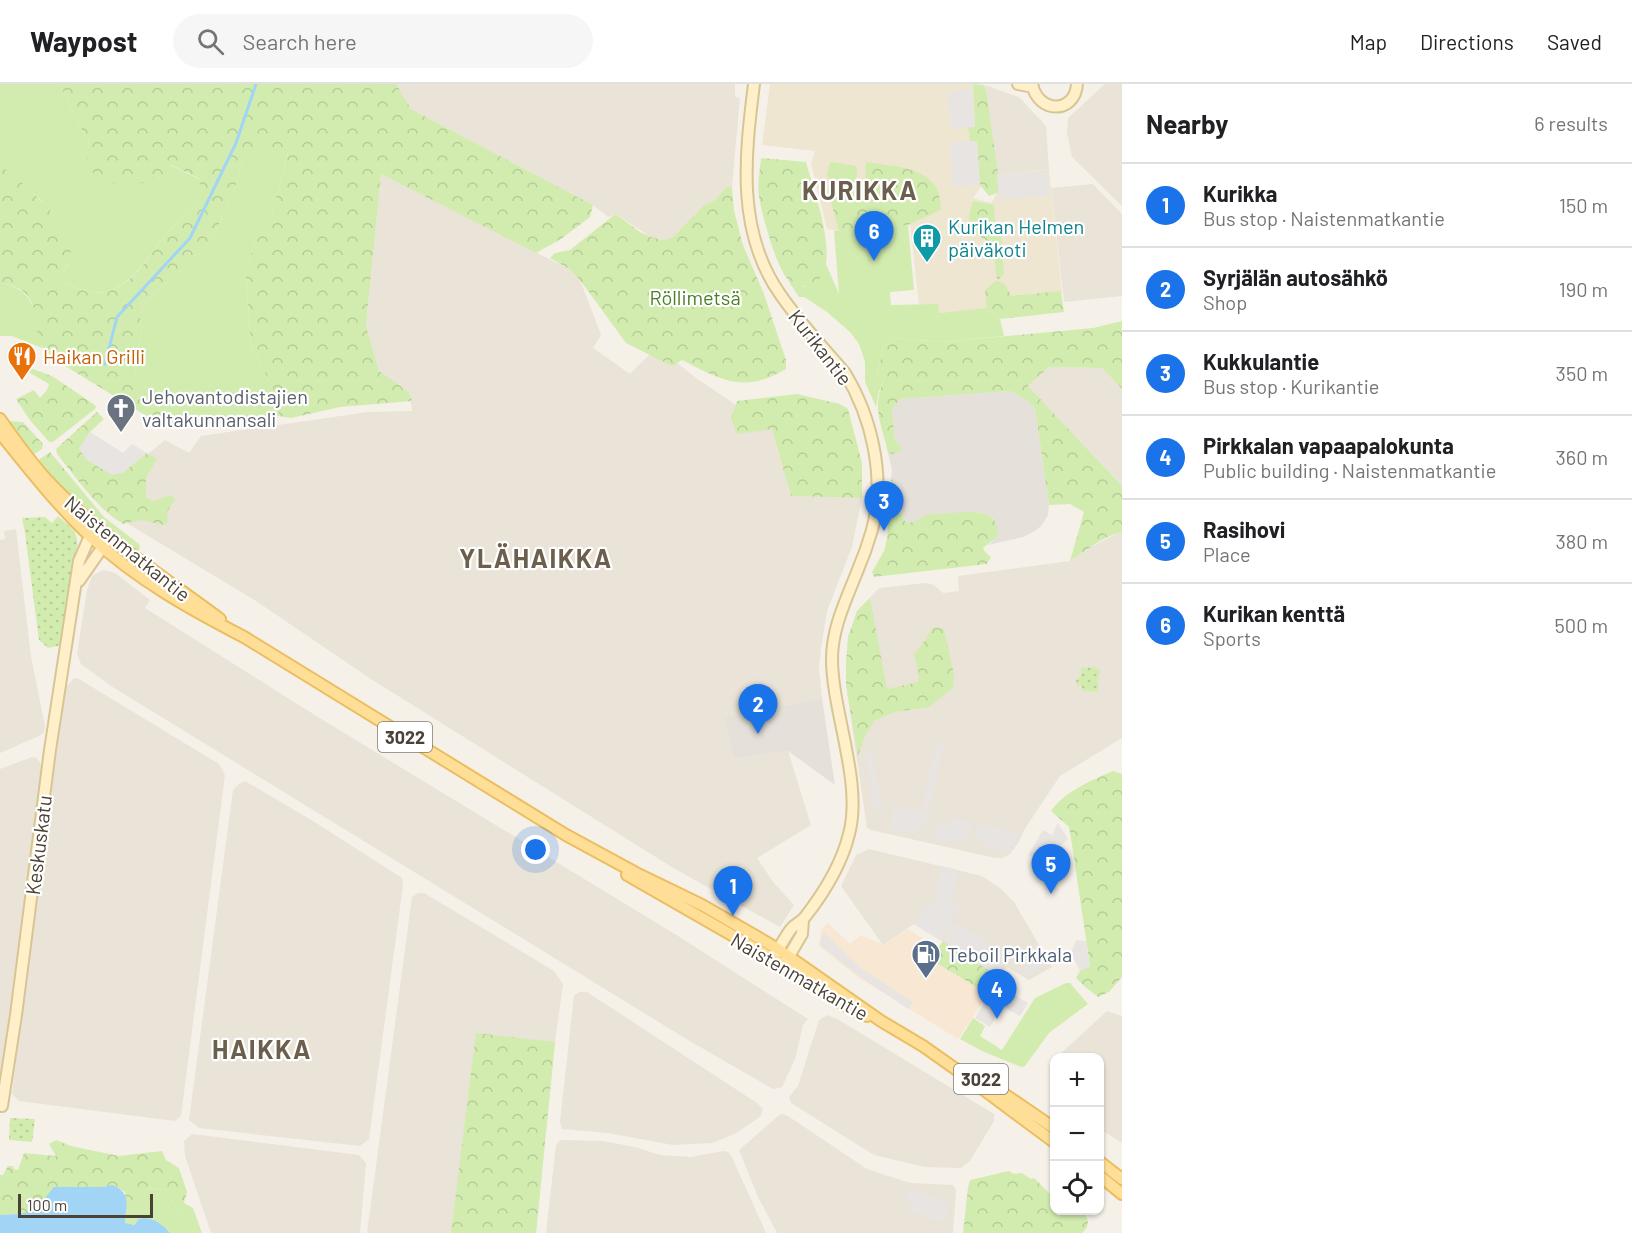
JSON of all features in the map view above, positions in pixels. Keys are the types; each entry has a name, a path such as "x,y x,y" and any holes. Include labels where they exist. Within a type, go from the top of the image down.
{"main road":[{"name":"Kurikantie","path":"754,84 746,144 745,183 748,216 756,244 779,294 845,373 852,385 866,419 875,454 877,474 873,528 839,615 832,656 850,783 852,821 837,866 803,920 793,926 775,954"},
{"path":"1018,84 1033,86 1034,93 1040,101 1056,107 1072,100 1077,84"},
{"name":"Naistenmatkantie","path":"0,419 47,480 94,532 102,546 157,588 244,638 566,835 702,905 786,961 846,1006 881,1021 922,1046 993,1095 1050,1139"},
{"name":"Naistenmatkantie","path":"0,433 40,483 94,532 109,538 244,638"},
{"name":"Keskuskatu","path":"2,1106 50,750 80,561 94,532"},
{"name":"Keskuskatu","path":"77,584 109,538"},
{"name":"Kurikantie","path":"786,961 802,934 803,920"},
{"name":"Naistenmatkantie","path":"922,1046 966,1069 1050,1125"},
{"path":"1104,1165 1122,1179"},
{"path":"1104,1179 1122,1194"}],"shaded area":[{"path":"396,84 735,84 735,96 740,97 732,187 726,187 715,200 704,205 673,237 663,240 651,237 617,215 608,217 593,205 411,109"},
{"path":"770,84 973,84 982,185 973,198 991,203 998,191 996,175 1049,169 1062,292 1012,297 988,309 928,314 919,306 910,224 838,231 827,229 811,163 815,151 762,145"},
{"path":"1105,84 1122,84 1122,206 1072,157 1067,132 1068,118"},
{"path":"985,85 1019,97 1046,126 1049,169 996,175"},
{"path":"972,89 975,127 951,129 947,92"},
{"path":"977,141 980,185 953,187 950,142"},
{"path":"1048,171 1050,195 999,200 997,175"},
{"path":"381,174 569,269 580,280 601,335 593,348 630,374 657,347 696,378 772,429 791,496 862,498 852,547 827,611 819,668 822,698 725,718 734,759 788,751 811,825 757,858 773,882 794,905 780,927 675,869 371,679 256,601 120,519 97,496 165,440 189,453 201,436 368,412 412,411 409,392 379,372 366,326"},
{"path":"1093,184 1122,214 1122,296 1064,302 1051,188"},
{"path":"1049,367 1102,368 1122,389 1122,486 1028,386"},
{"path":"1010,391 1028,401 1035,409 1049,505 1048,515 1042,525 1023,537 988,545 993,541 994,519 977,512 928,515 918,522 906,523 900,511 900,496 891,479 892,470 888,453 892,454 895,441 892,409 900,399"},
{"path":"90,432 123,453 132,444 147,453 122,473 112,475 87,460 79,449"},
{"path":"16,529 31,657 45,726 44,732 39,736 0,753 0,540 5,539 4,531"},
{"path":"1122,532 1122,738 1060,776 1018,843 1010,854 1003,858 867,828 846,685 848,637 857,611 879,588 925,583 934,585 943,593 959,591 958,576 1070,561 1091,547"},
{"path":"103,570 115,573 150,600 145,608 318,717 678,936 808,1019 803,1025 795,1059 782,1087 773,1089 688,1040 111,686 81,664 77,654 87,590 92,576"},
{"path":"74,678 219,764 225,775 181,1116 175,1121 19,1101 12,1094 63,704 66,687"},
{"path":"822,698 835,785 788,751 734,759 724,718"},
{"path":"936,743 944,745 925,830 917,828 916,834 889,829 894,805 921,811"},
{"path":"873,751 882,812 874,813 865,752"},
{"path":"32,757 37,758 42,766 0,1085 0,769"},
{"path":"245,781 402,878 403,885 369,1139 360,1146 199,1128 189,1120 233,790"},
{"path":"951,818 975,822 967,839 961,838 959,843 932,839 936,823 949,825"},
{"path":"1058,823 1068,839 1061,845 1061,852 1041,862 1028,855 1043,830 1052,835"},
{"path":"980,824 1019,833 1016,843 1007,854 986,847 986,842 973,838"},
{"path":"869,849 982,876 1000,888 1014,902 1052,967 1029,980 1007,967 998,976 914,924 883,945 841,886 856,855"},
{"path":"941,866 958,870 951,904 959,906 941,940 914,924 927,904 933,907"},
{"path":"418,893 424,893 554,971 563,984 536,1233 367,1233 412,897"},
{"path":"955,922 1004,952 1004,966 998,976 943,941"},
{"path":"828,923 850,944 861,935 884,945 908,929 938,948 931,959 988,994 958,1039 858,977 819,946 821,930"},
{"path":"823,932 862,969 913,1002 908,1009 859,976 820,945"},
{"path":"1076,940 1086,941 1090,967 1080,971 1071,953"},
{"path":"1037,945 1048,964 1028,976 1016,957"},
{"path":"995,984 1028,1003 1020,1016 1002,1006 990,1027 975,1018"},
{"path":"579,992 587,992 757,1103 763,1109 761,1116 735,1134 712,1143 673,1145 608,1133 562,1129 560,1122 574,996"},
{"path":"1107,1011 1122,1016 1122,1143 1104,1132 1104,1053 1061,1053"},
{"path":"827,1015 839,1020 994,1114 994,1121 970,1161 961,1168 925,1167 874,1155 791,1103 789,1097 798,1086 819,1020"},
{"path":"783,1114 867,1169 910,1183 953,1185 956,1190 953,1233 777,1233 758,1197 739,1150"},
{"path":"192,1134 359,1155 366,1163 360,1233 211,1233 185,1156 184,1141"},
{"path":"560,1140 603,1141 635,1147 660,1155 691,1157 728,1152 766,1233 546,1233 556,1145"},
{"path":"910,1188 951,1205 945,1218 939,1222 908,1210 911,1203 905,1200"}],"green space":[{"path":"0,84 59,84 89,140 88,147 130,184 159,178 170,165 201,180 196,203 192,210 174,226 128,280 108,291 97,293 63,283 62,273 68,264 41,200 0,165"},
{"path":"59,84 396,84 411,109 593,205 590,217 561,239 536,253 381,174 366,326 379,371 409,392 412,401 340,407 291,418 279,416 273,389 251,344 246,276 254,244 271,217 288,153 244,155 235,189 214,235 198,256 143,305 140,321 142,332 133,363 136,374 154,397 166,428 49,356 42,346 32,303 26,294 16,287 0,283 0,165 44,204 63,228 71,253 63,271 63,283 91,292 108,291 128,280 196,203 200,179 171,165 160,177 130,184 108,182 92,172 87,155 89,140"},
{"path":"973,84 984,85 986,91 998,172 999,192 989,196 980,185 977,141 970,141 968,127 975,126"},
{"path":"288,153 271,217 254,244 246,276 251,344 273,389 279,416 166,428 154,397 136,374 133,363 142,332 140,321 143,305 198,256 214,235 235,189 244,155"},
{"path":"761,158 806,162 820,213 827,252 824,271 810,287 799,285 788,279 779,264 766,227 759,196"},
{"path":"831,162 856,166 857,175 854,183 829,179 827,175"},
{"path":"866,162 896,166 925,176 938,191 941,210 908,225 839,231 827,188 865,182"},
{"name":"Röllimetsä","path":"726,187 732,187 734,211 743,245 764,294 786,360 786,369 758,381 745,382 721,378 682,360 672,366 626,343 580,280 569,269 550,258 555,253 570,250 614,215 651,237 663,240 673,237 704,205 715,200"},
{"path":"973,201 994,205 995,222 1001,231 1004,274 997,281 1005,284 1011,296 1061,291 1064,312 1000,319 987,308 985,290 997,280 993,244 974,232 969,224"},
{"path":"908,225 914,290 890,292 891,305 938,304 939,313 987,308 1000,319 1004,336 943,342 891,338 883,348 877,375 884,380 876,407 865,382 865,362 859,344 850,332 827,312 804,297 799,297 787,279 804,287 824,271 826,264 839,294 834,231"},
{"path":"0,283 13,286 28,298 33,306 42,348 12,336 0,336"},
{"path":"1122,321 1122,389 1102,368 1049,367 1028,386 1122,486 1122,532 1101,540 1070,561 1084,512 1070,504 1049,505 1035,409 1028,401 1010,391 900,399 892,409 895,441 900,445 902,451 888,453 878,408 880,390 884,380 877,375 883,348 891,338 943,342 1093,328"},
{"path":"22,365 52,376 96,406 95,409 53,442 49,442 29,419 16,399 34,390 40,398 49,384 23,369"},
{"path":"797,394 840,404 848,409 862,463 862,498 791,496 772,429 737,434 731,419 737,401"},
{"path":"97,412 104,419 90,432 79,449 122,473 147,453 157,459 146,477 146,498 154,501 171,495 175,499 167,512 168,522 164,525 140,520 123,524 113,518 79,482 57,454 56,449"},
{"path":"9,421 23,422 43,444 42,449 31,454"},
{"path":"50,452 104,517 139,544 138,552 97,520 48,474 37,461"},
{"path":"891,479 899,489 900,511 906,523 930,514 967,512 982,513 994,520 998,536 983,548 991,557 987,564 874,577 872,572 884,551 887,539"},
{"path":"58,516 75,533 76,569 61,642 58,646 48,648 39,640 22,518 45,517 52,523"},
{"path":"870,598 887,689 918,682 919,676 914,654 933,627 944,629 954,675 953,688 929,707 894,712 874,721 865,736 858,756 846,685 846,663 848,637 857,611"},
{"path":"1094,667 1101,671 1098,677 1098,692 1083,691 1081,685 1077,686 1076,680 1081,676 1081,668"},
{"path":"1113,771 1122,774 1122,977 1109,992 1098,997 1076,978 1080,971 1090,966 1072,845 1069,827 1051,811 1071,792"},
{"path":"943,941 998,976 988,994 930,959"},
{"path":"1070,983 1088,1004 1049,1033 1025,1066 1021,1067 982,1051 960,1039 973,1018 985,1026 980,1036 1002,1050 1035,998"},
{"path":"476,1033 555,1042 536,1233 451,1233"},
{"path":"10,1118 35,1119 32,1142 9,1140"},
{"path":"56,1140 71,1146 119,1156 162,1151 166,1160 179,1168 187,1192 184,1203 193,1208 193,1216 189,1219 182,1217 165,1190 149,1188 133,1207 126,1211 125,1192 113,1185 42,1199 29,1212 0,1215 0,1175 3,1175 8,1166 13,1166 18,1170 24,1153 56,1156 49,1144"},
{"path":"1009,1171 1014,1174 1022,1173 1031,1179 1034,1178 1050,1194 1050,1215 1085,1215 1088,1220 1087,1226 1082,1233 963,1233 970,1180"},
{"path":"149,1188 165,1190 182,1217 193,1216 193,1208 202,1233 170,1233 168,1230 136,1222 132,1226 125,1223 126,1211 133,1207"}],"water":[{"path":"113,1185 119,1188 125,1196 127,1205 125,1223 134,1225 139,1219 144,1218 160,1224 170,1233 0,1233 0,1215 20,1214 35,1210 54,1187"}],"waterway":[{"path":"105,364 117,317 190,238 236,143 256,84"}],"place":[{"name":"Kurikan kenttä","path":"874,261"},
{"name":"Kurikan Helmen päiväkoti","path":"927,264"},
{"name":"Haikan Grilli","path":"22,382"},
{"name":"Jehovantodistajien valtakunnansali","path":"121,434"},
{"name":"Kukkulantie","path":"884,531"},
{"name":"Syrjälän autosähkö","path":"758,734"},
{"name":"Rasihovi","path":"1051,894"},
{"name":"Kurikka","path":"733,916"},
{"name":"Teboil Pirkkala","path":"926,980"},
{"name":"Pirkkalan vapaapalokunta","path":"997,1019"}],"district":[{"name":"KURIKKA","path":"860,189"},
{"name":"YLÄHAIKKA","path":"536,557"},
{"name":"HAIKKA","path":"262,1048"}]}
